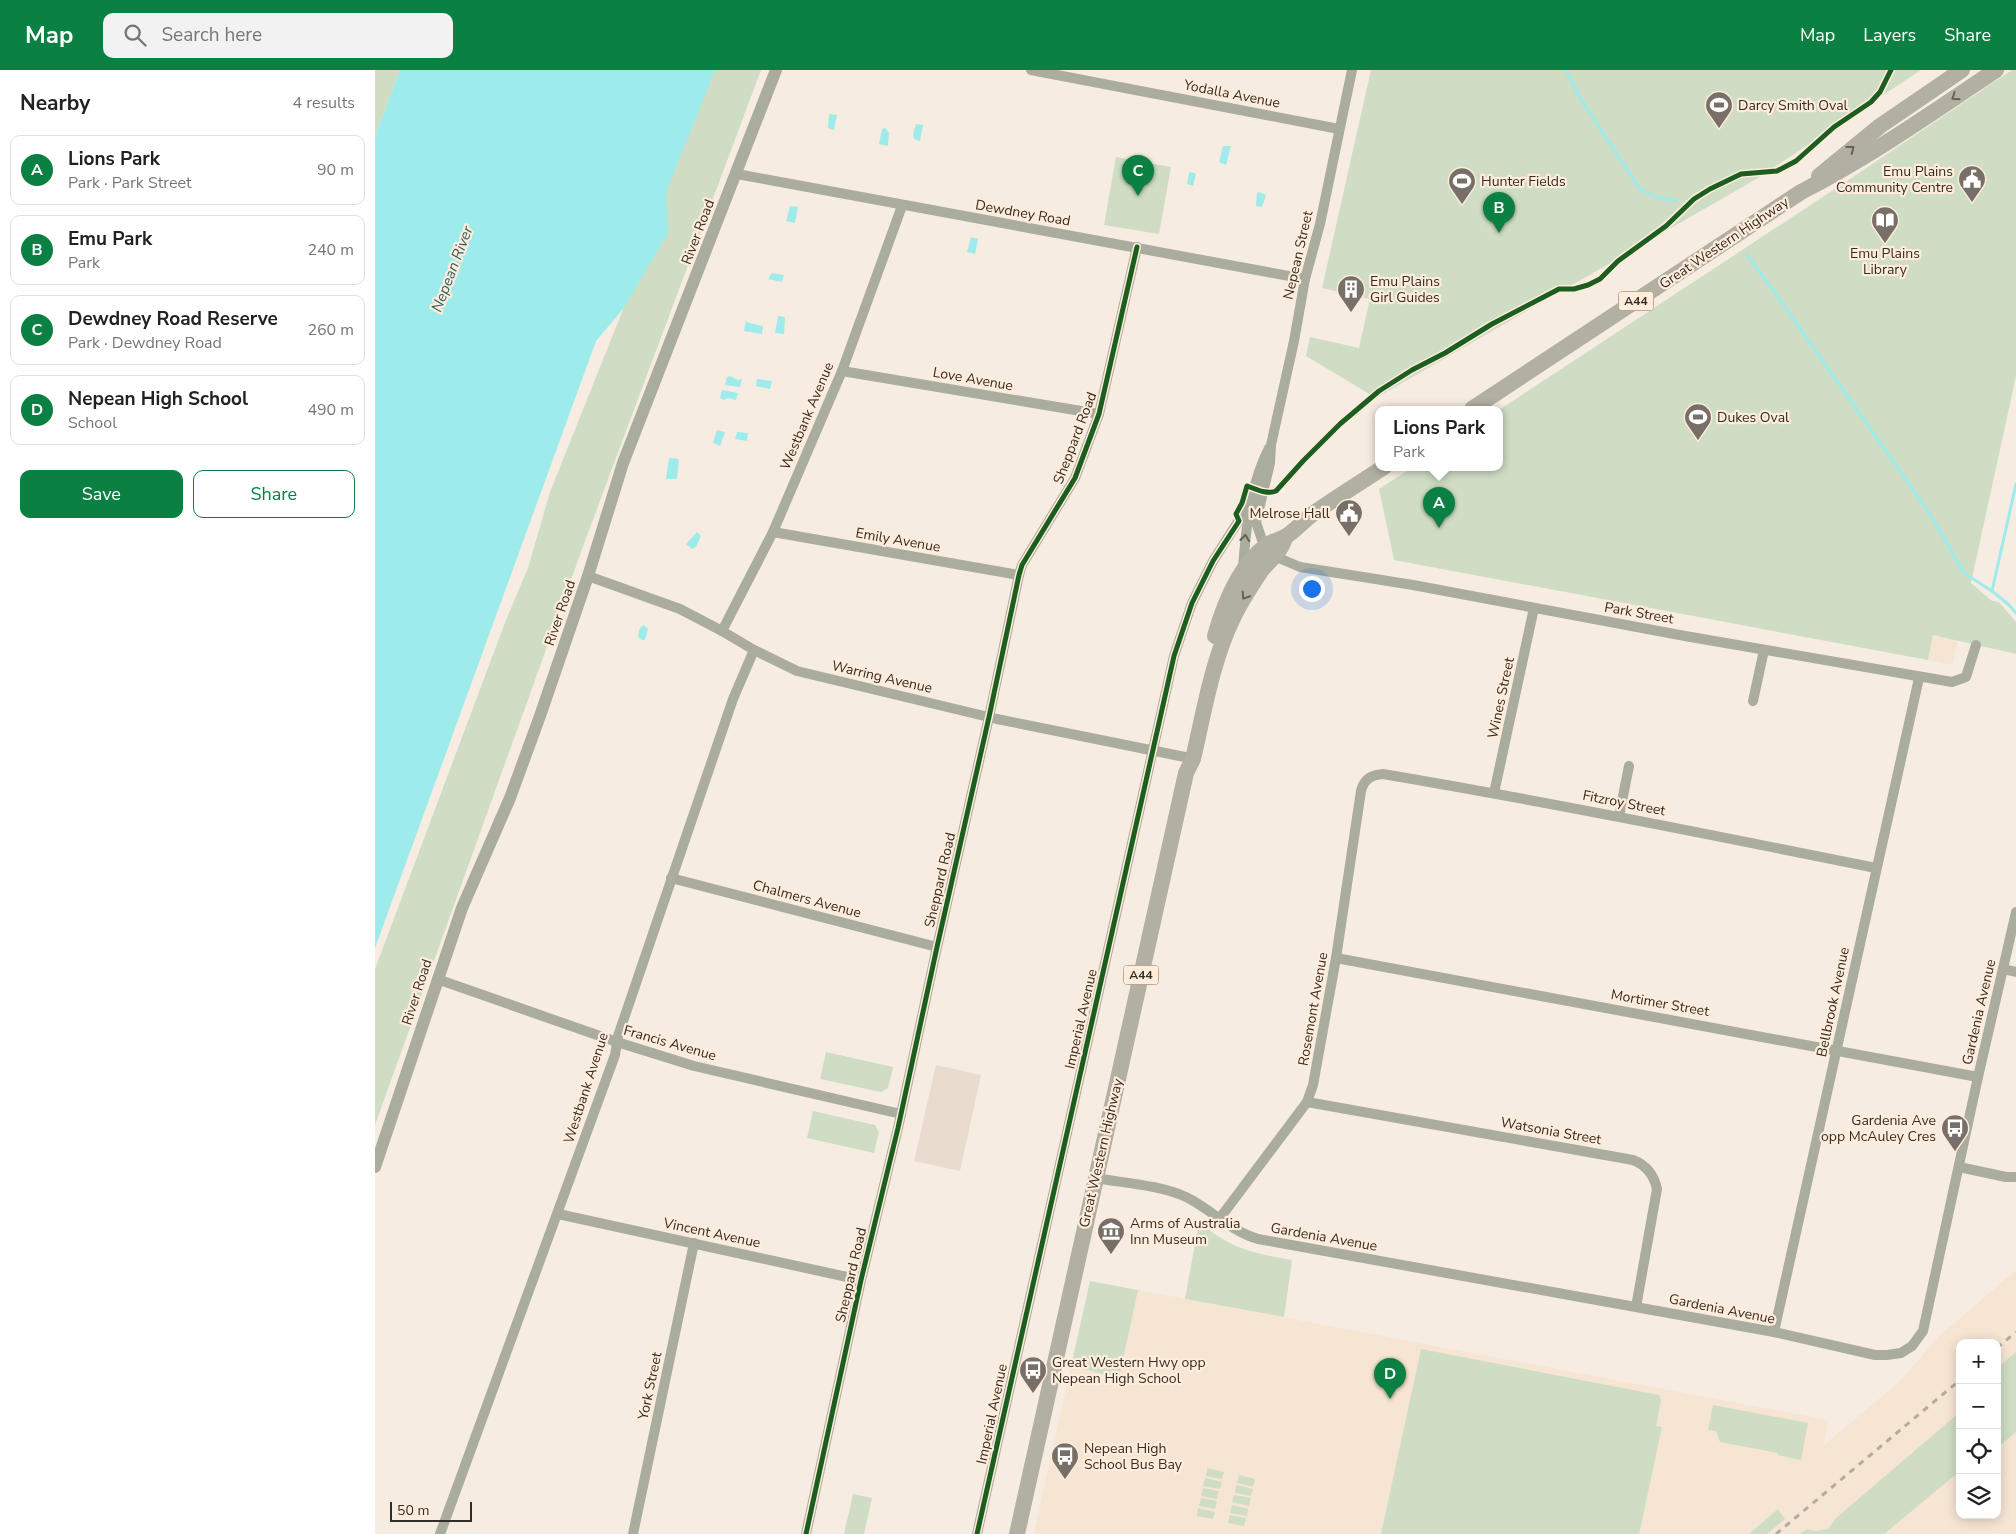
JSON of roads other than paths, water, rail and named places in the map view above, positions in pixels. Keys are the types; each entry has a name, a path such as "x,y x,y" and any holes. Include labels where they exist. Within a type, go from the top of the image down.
{"highway":[{"name":"Great Western Highway","path":"1801,192 1832,164 1880,126 1962,70"},
{"name":"Great Western Highway","path":"1477,406 1801,192 1839,173 1996,70"},
{"name":"Great Western Highway","path":"1186,765 1193,759 1215,665 1231,621 1276,539 1285,537 1315,512 1378,471"},
{"name":"Great Western Highway","path":"1017,1534 1186,765 1205,670 1217,627 1228,598 1243,573 1270,551"}],"street":[{"name":"River Road","path":"375,1167 462,908 510,798 589,576 623,463 776,70"},
{"name":"Yodalla Avenue","path":"1031,70 1339,129"},
{"name":"Nepean Street","path":"1270,551 1262,540 1256,522 1270,463 1271,445 1294,342 1305,279 1320,224 1352,70"},
{"name":"Dewdney Road","path":"737,174 1305,279"},
{"name":"Westbank Avenue","path":"722,631 773,532 842,371 902,206"},
{"name":"Sheppard Road","path":"806,1534 861,1280 901,1114 1019,575 1023,565 1075,478 1099,414 1137,247"},
{"name":"Love Avenue","path":"842,371 1099,414"},
{"name":"Nepean Street","path":"1243,573 1245,537 1250,503 1263,460 1271,445"},
{"name":"Imperial Avenue","path":"977,1534 1174,656 1192,604 1213,561 1250,503"},
{"name":"Emily Avenue","path":"773,532 1019,575"},
{"name":"Park Street","path":"1270,551 1300,567 1413,585 1919,678 1952,682 1963,679 1970,669 1976,645"},
{"name":"Warring Avenue","path":"589,576 673,606 754,650 803,672 989,717 1153,751 1186,765"},
{"name":"Wines Street","path":"1494,793 1535,608"},
{"name":"Westbank Avenue","path":"441,1534 615,1054 617,1042 671,878 733,699 754,650"},
{"path":"1753,701 1765,650"},
{"name":"Bellbrook Avenue","path":"1774,1332 1919,678"},
{"path":"1619,816 1629,766"},
{"name":"Fitzroy Street","path":"1367,779 1383,774 1494,793 1619,816 1876,868"},
{"name":"Rosemont Avenue","path":"1220,1218 1307,1102 1313,1085 1336,958 1361,791 1367,779"},
{"name":"Chalmers Avenue","path":"671,878 937,947"},
{"name":"Gardenia Avenue","path":"1095,1178 1174,1192 1191,1200 1239,1232 1258,1239 1774,1332 1875,1355 1895,1355 1912,1346 1923,1330 2016,912"},
{"name":"Mortimer Street","path":"1336,958 1978,1077"},
{"path":"2003,969 2016,972"},
{"name":"Francis Avenue","path":"437,979 617,1042 693,1066 901,1114"},
{"name":"Watsonia Street","path":"1307,1102 1639,1162 1653,1177 1657,1189 1636,1307"},
{"path":"1959,1167 2005,1177 2016,1177"},
{"name":"Vincent Avenue","path":"557,1214 861,1280"},
{"name":"York Street","path":"633,1534 694,1243"}],"water":[{"name":"Nepean River","path":"400,70 715,70 666,192 668,233 623,309 596,341 375,948 375,137"},
{"path":"829,114 837,115 834,130 828,128"},
{"path":"916,124 923,125 920,141 914,139 913,134"},
{"path":"885,128 889,133 888,146 879,144 882,129"},
{"path":"1223,146 1231,146 1226,165 1219,162"},
{"path":"1189,173 1196,174 1193,186 1187,184"},
{"path":"1257,193 1266,195 1262,207 1256,206"},
{"path":"790,206 798,207 795,223 786,221"},
{"path":"971,237 978,239 975,254 967,252"},
{"path":"772,273 784,275 782,282 768,279"},
{"path":"778,316 785,317 784,334 775,333"},
{"path":"746,321 763,326 762,334 744,331"},
{"path":"730,376 738,380 742,379 740,387 725,385 727,377"},
{"path":"757,379 772,381 770,389 756,386"},
{"path":"722,390 738,393 736,400 720,398"},
{"path":"717,430 725,432 720,446 713,443"},
{"path":"737,432 748,433 747,441 735,439"},
{"path":"669,458 679,459 677,479 666,479"},
{"path":"697,532 701,536 696,547 692,549 686,544"},
{"path":"644,625 648,629 645,640 642,640 638,637 640,628"}],"waterway":[{"path":"1566,70 1580,98 1640,189 1656,197 1676,201"},
{"path":"1747,255 1928,511 1964,573 1992,591 2016,613"},
{"path":"1992,591 2016,484"}],"railway":[{"path":"2001,1345 2016,1332"},
{"path":"1776,1534 1956,1383"}],"place":[{"name":"Darcy Smith Oval","path":"1719,129"},
{"name":"Dewdney Road Reserve","path":"1138,196"},
{"name":"Emu Plains Community Centre","path":"1972,203"},
{"name":"Hunter Fields","path":"1462,205"},
{"name":"Emu Park","path":"1499,233"},
{"name":"Emu Plains Library","path":"1885,244"},
{"name":"Emu Plains Girl Guides","path":"1351,313"},
{"name":"Dukes Oval","path":"1698,441"},
{"name":"Lions Park","path":"1439,528"},
{"name":"Melrose Hall","path":"1349,537"},
{"name":"Gardenia Ave opp McAuley Cres","path":"1955,1152"},
{"name":"Arms of Australia Inn Museum","path":"1111,1255"},
{"name":"Great Western Hwy opp Nepean High School","path":"1033,1394"},
{"name":"Nepean High School","path":"1390,1399"},
{"name":"Nepean High School Bus Bay","path":"1065,1480"}]}
